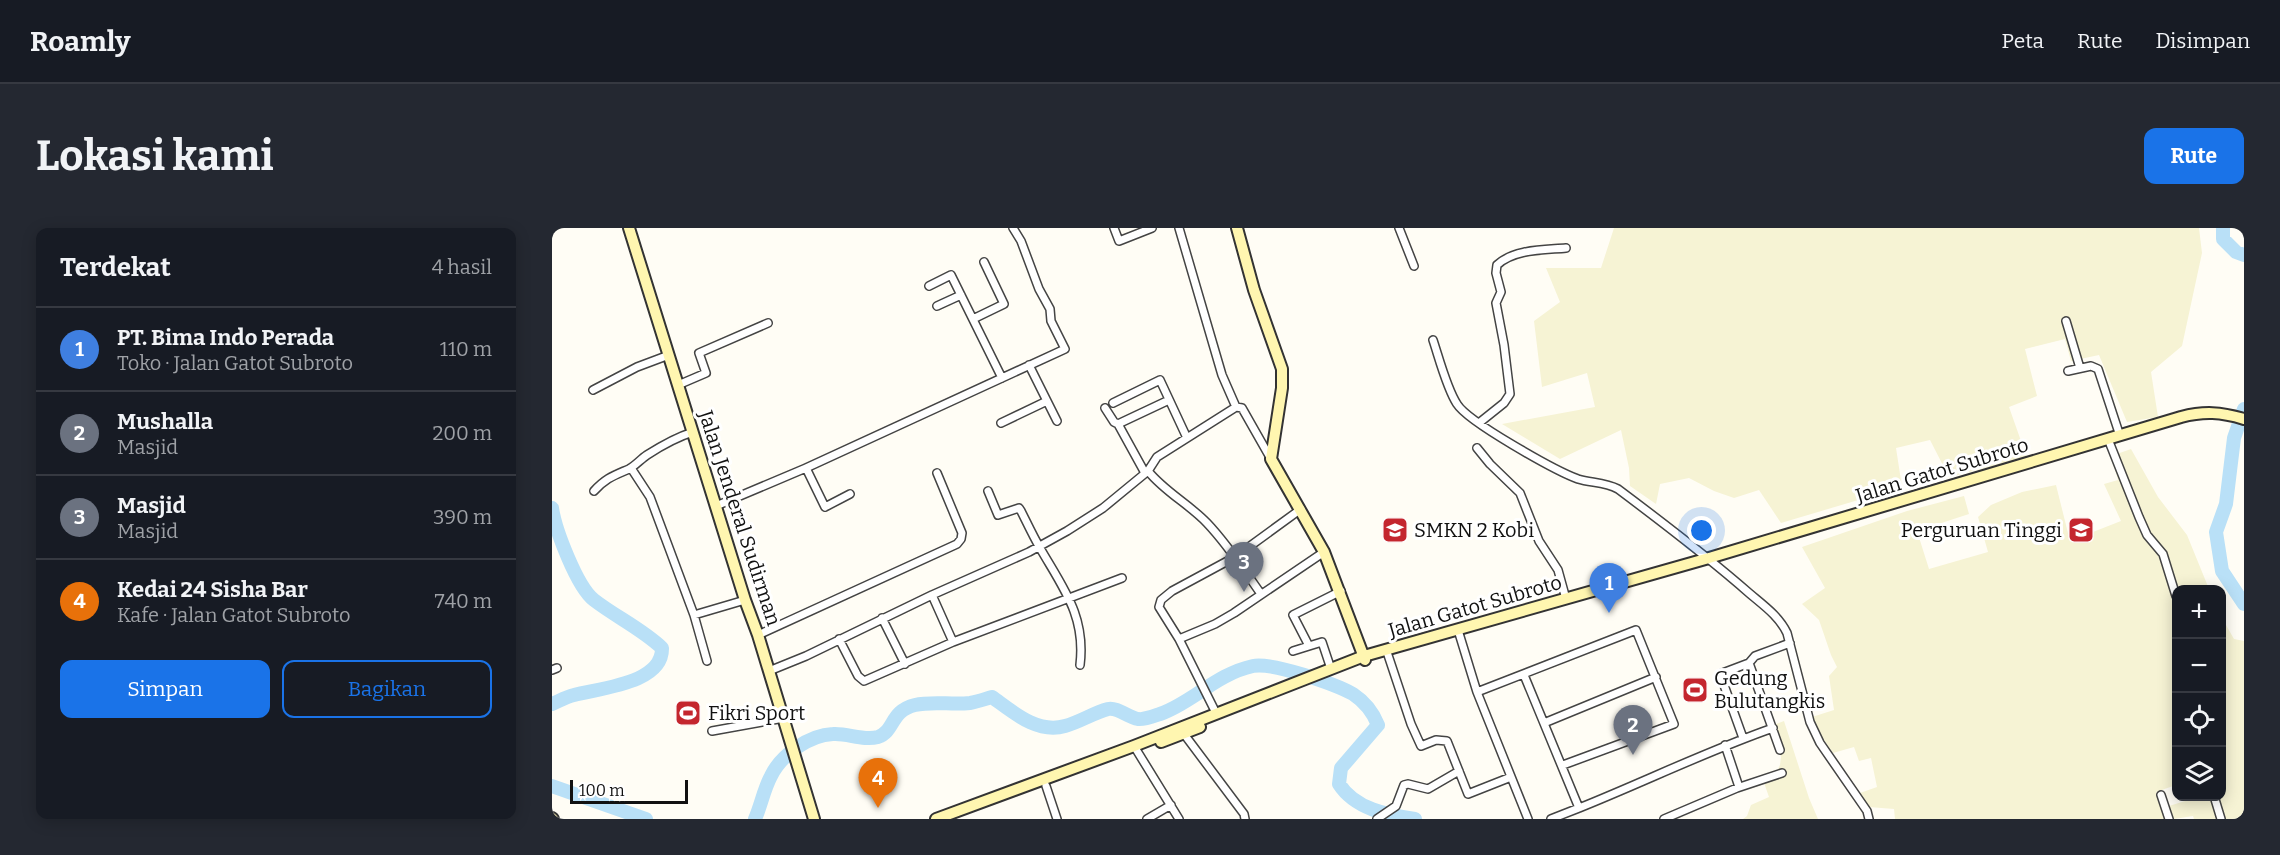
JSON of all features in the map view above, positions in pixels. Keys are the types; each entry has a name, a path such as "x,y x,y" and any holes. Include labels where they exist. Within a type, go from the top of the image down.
{"street":[{"name":"Jalan Jenderal Sudirman","path":"629,228 814,819"},
{"path":"716,506 806,468 1065,349 1051,321 1050,309 1013,228"},
{"path":"1114,228 1119,241 1152,228"},
{"path":"1179,228 1222,375 1236,407"},
{"path":"1237,228 1254,290 1282,369 1282,388 1271,459"},
{"path":"1399,228 1414,266"},
{"path":"1479,423 1504,403 1510,394 1496,303 1501,292 1496,273 1497,265 1520,254 1566,248"},
{"path":"973,319 1004,304 984,262"},
{"path":"928,286 951,275 1002,378"},
{"path":"937,306 961,295"},
{"path":"2066,321 2080,368"},
{"path":"678,385 706,373 699,353 768,323"},
{"path":"1433,340 1457,404 1479,423 1493,434 1573,477 1607,484 1618,489 1712,560 1773,613 1783,625 1790,643 1810,722 1820,743 1867,811 1869,819"},
{"path":"593,390 637,367 669,355"},
{"path":"1029,365 1057,421"},
{"path":"2068,371 2091,366 2098,369 2120,436"},
{"path":"1113,403 1160,380 1187,438"},
{"path":"1118,424 1169,400"},
{"path":"1001,423 1047,401"},
{"path":"769,670 806,656 882,618 1039,546 1103,508 1147,472 1157,457 1236,407 1242,408 1302,509 1341,591 1365,659"},
{"path":"1105,408 1114,422 1118,424 1147,472 1163,488 1207,523 1262,594"},
{"name":"Jalan Gatot Subroto","path":"1458,633 1566,599 1712,560 2192,414 2207,412 2244,419"},
{"name":"Jalan Gatot Subroto","path":"936,819 1046,786 1135,749 1215,709 1365,659 2197,420 2225,417 2244,427"},
{"path":"594,491 612,475 631,468 648,454 693,432"},
{"path":"2110,444 2139,518 2147,535 2163,555 2173,585"},
{"path":"1478,448 1490,464 1520,493 1539,541 1558,570 1566,599"},
{"path":"631,468 650,497 694,615 707,661"},
{"path":"806,468 825,507 850,494"},
{"path":"758,635 957,544 962,533 937,473"},
{"path":"988,491 998,515 1019,508 1070,599 1081,633 1080,665"},
{"path":"1215,709 1179,639 1159,607 1161,600 1172,591 1235,557 1302,509"},
{"path":"1179,639 1215,624 1324,552"},
{"path":"839,639 862,680 953,642 1122,578"},
{"path":"1309,646 1293,615 1341,591"},
{"path":"932,595 953,642"},
{"path":"694,615 745,600"},
{"path":"882,618 904,664"},
{"path":"1477,693 1636,630 1674,724 1563,765"},
{"path":"1458,633 1477,693 1528,819"},
{"path":"1293,651 1322,642 1329,671"},
{"path":"1743,738 1720,674 1749,663 1755,656 1790,643"},
{"path":"1387,653 1418,742 1423,747 1436,740 1447,741 1468,794 1511,777"},
{"path":"1749,663 1780,750"},
{"path":"1524,675 1579,808"},
{"path":"1544,723 1656,677"},
{"name":"Jalan Gatot Subroto","path":"956,819 1003,798 1135,749 1184,734 1308,679"},
{"path":"712,731 784,718"},
{"path":"1551,819 1634,786 1725,745 1773,728"},
{"path":"1184,734 1244,814 1245,819"},
{"path":"1725,745 1739,787"},
{"path":"1135,749 1179,819"},
{"path":"1378,818 1396,806 1404,785 1428,789 1459,771"},
{"path":"1669,818 1739,787 1782,773"},
{"path":"1046,786 1057,819"},
{"path":"2161,795 2169,819"},
{"path":"2216,801 2221,819"},
{"path":"1147,819 1171,805"}],"shaded area":[{"path":"1614,228 2199,228 2202,253 2182,346 2151,372 2158,417 2127,422 2099,355 2071,361 2065,339 2025,349 2037,396 2009,407 2027,458 1949,477 1930,440 1896,448 1902,487 1781,523 1759,490 1734,498 1689,478 1660,484 1656,504 1630,486 1629,468 1621,430 1560,459 1502,424 1595,407 1587,373 1542,387 1534,321 1560,302 1546,268 1601,268"},
{"path":"2131,449 2158,497 2187,535 2207,585 2172,585 2172,786 2156,792 2165,819 1895,819 1894,809 1869,807 1860,793 1877,787 1871,758 1859,761 1854,747 1833,753 1812,717 1834,710 1829,676 1837,667 1819,620 1802,604 1825,588 1802,547 1907,511 1964,496 1969,514 1917,531 1929,569 1988,552 1978,517 1991,505 2022,492 2056,485 2070,541 2121,521 2104,484 2118,480 2111,456"},
{"path":"2226,625 2234,639 2244,641 2244,819 2194,819 2193,816 2174,819 2169,806 2185,801 2226,801"},
{"path":"1784,721 1818,819 1743,819 1747,816 1751,805 1769,797 1762,777 1776,773 1781,757 1771,726"}],"waterway":[{"path":"2223,228 2223,239 2236,252 2244,255"},
{"path":"2244,409 2234,438 2226,504 2216,532 2222,571 2244,604"},
{"path":"552,508 568,557 587,593 662,648 660,660 652,670 641,677 613,687 571,696 552,704"},
{"path":"755,819 766,786 776,768 805,742 833,734 878,737 887,730 901,712 915,705 970,703 992,697 1026,720 1055,728 1108,709 1115,709 1134,718 1143,719 1172,709 1227,675 1253,666 1274,667 1303,675 1353,694 1365,704 1378,725 1341,768 1339,784 1346,793 1363,805 1383,813 1415,819"},
{"path":"552,786 646,819"}],"place":[{"name":"SMKN 2 Kobi","path":"1395,530"},
{"name":"Perguruan Tinggi","path":"2081,530"},
{"name":"Masjid","path":"1244,592"},
{"name":"PT. Bima Indo Perada","path":"1609,613"},
{"name":"Gedung Bulutangkis","path":"1695,690"},
{"name":"Fikri Sport","path":"688,713"},
{"name":"Mushalla","path":"1633,755"},
{"name":"Kedai 24 Sisha Bar","path":"878,808"}]}
